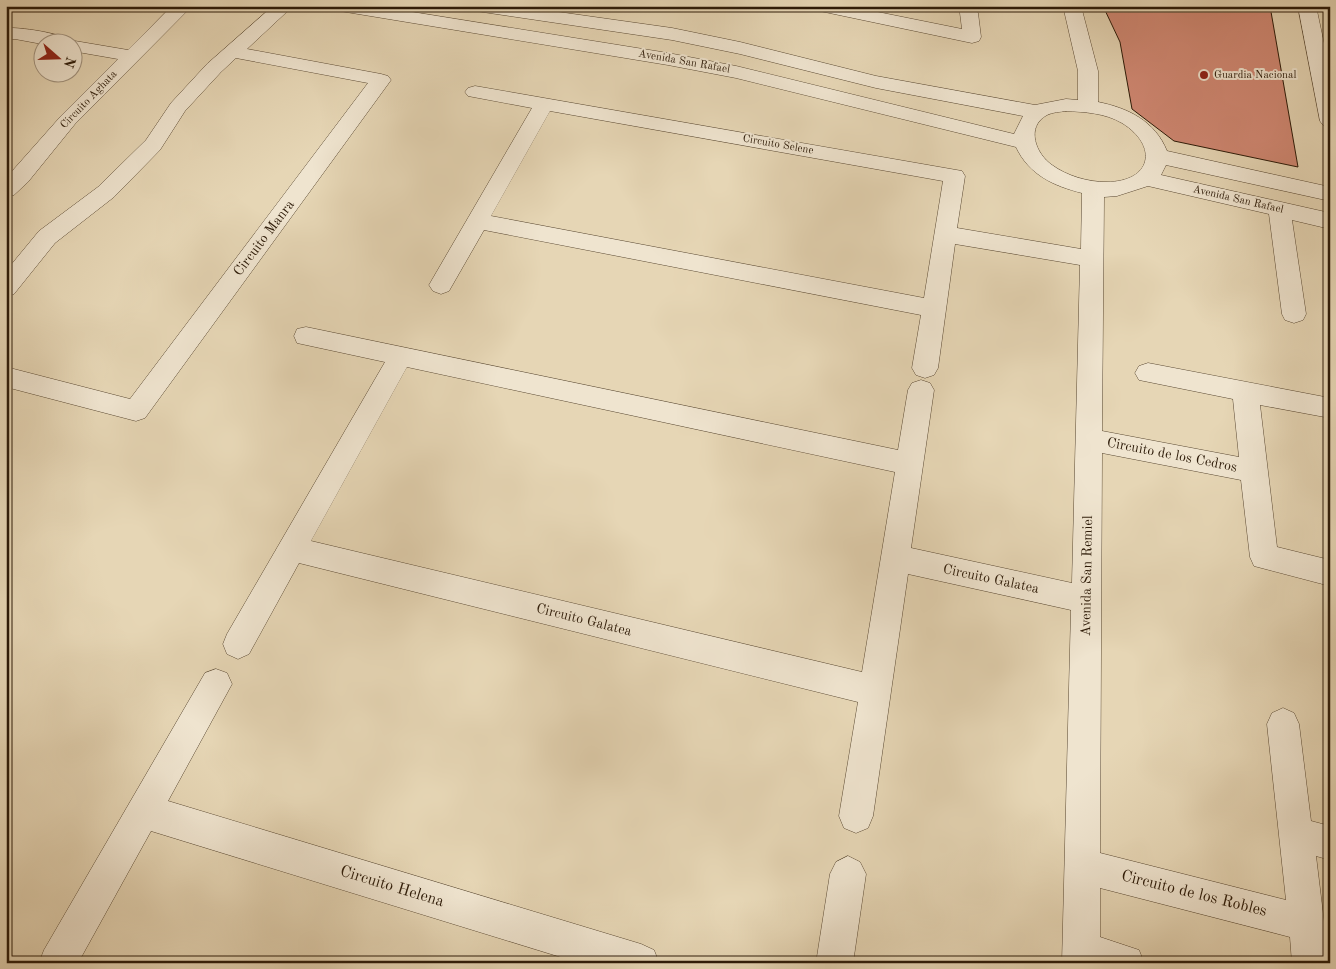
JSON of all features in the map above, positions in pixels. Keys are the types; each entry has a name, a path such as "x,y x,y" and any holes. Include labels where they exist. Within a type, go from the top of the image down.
{"street":[{"path":"132,56 183,6"},
{"path":"6,288 47,237 106,192 153,145 178,107 232,52 284,6"},
{"name":"Avenida San Rafael","path":"340,6 413,12 736,72 1024,143"},
{"name":"Avenida San Rafael","path":"476,6 672,34 740,48 876,82 1037,112"},
{"path":"820,6 972,37 969,13 965,6"},
{"path":"1072,6 1088,71 1088,106"},
{"path":"1307,6 1330,120"},
{"path":"6,34 32,37"},
{"name":"Circuito Aghata","path":"82,47 132,56"},
{"name":"Circuito Manra","path":"6,377 136,411 381,80 232,52"},
{"name":"Circuito Aghata","path":"6,190 20,177 68,120 132,56"},
{"name":"Circuito Selene","path":"475,92 954,176 910,464"},
{"path":"441,285 544,104"},
{"path":"1066,105 1088,106 1121,116 1143,130 1154,142 1158,156 1156,168 1146,179 1131,186 1092,189 1066,182 1046,171 1031,157 1024,143 1024,129 1037,112 1066,105"},
{"name":"Avenida San Rafael","path":"1158,156 1330,194"},
{"name":"Avenida San Rafael","path":"1146,179 1330,221"},
{"name":"Avenida San Remiel","path":"1081,956 1092,189"},
{"path":"1279,210 1294,314"},
{"path":"478,221 934,309"},
{"path":"945,234 1091,259"},
{"path":"306,336 910,464 856,816"},
{"path":"238,644 401,356"},
{"path":"1148,372 1330,408"},
{"name":"Circuito de los Cedros","path":"1245,391 1264,557 1330,572"},
{"name":"Circuito de los Cedros","path":"1089,439 1254,471"},
{"name":"Circuito Galatea","path":"292,549 876,691"},
{"name":"Circuito Galatea","path":"896,558 1087,600"},
{"path":"57,963 216,684"},
{"path":"1283,724 1311,963"},
{"name":"Circuito Helena","path":"143,811 641,963"},
{"path":"1297,834 1330,843"},
{"name":"Circuito de los Robles","path":"1083,866 1306,923"},
{"path":"834,963 848,874"},
{"path":"1081,956 1126,963"}],"building":[{"name":"Guardia Nacional","path":"1103,6 1270,6 1298,167 1174,141 1132,109 1120,42"}],"place":[{"name":"Guardia Nacional","path":"1204,75"}]}
